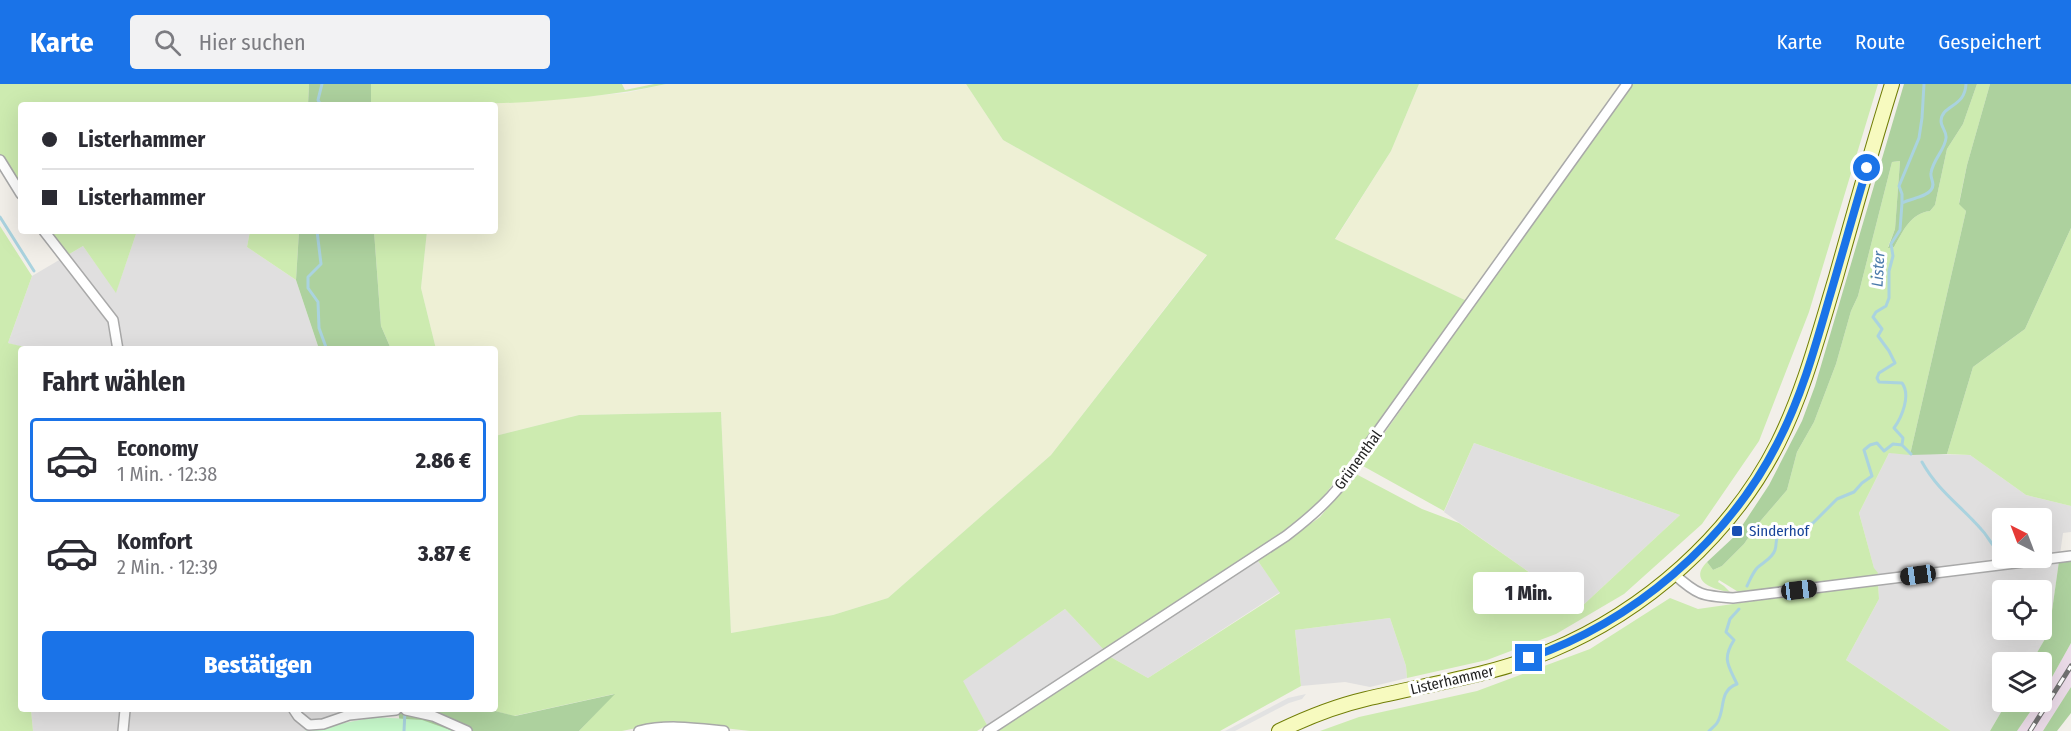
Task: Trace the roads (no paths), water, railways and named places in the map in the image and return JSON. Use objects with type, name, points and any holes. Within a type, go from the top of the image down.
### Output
[{"type":"main road","name":"Listerhammer","points":[[1279,731],[1306,718],[1363,699],[1487,673],[1550,651],[1618,615],[1674,574],[1726,521],[1739,505],[1777,444],[1796,401],[1815,347],[1892,84]]},
{"type":"street","name":"Grünenthal","points":[[988,731],[1286,536],[1318,512],[1355,469],[1366,448],[1627,84]]},
{"type":"street","points":[[0,160],[18,189]]},
{"type":"street","points":[[46,234],[113,320],[117,346]]},
{"type":"street","points":[[1674,574],[1691,589],[1706,597],[1733,598],[2071,556]]},
{"type":"street","points":[[123,731],[125,712]]},
{"type":"street","points":[[295,712],[309,725],[323,724],[349,715],[377,712]]},
{"type":"street","points":[[418,712],[467,731]]},
{"type":"street","points":[[639,731],[685,726],[724,731]]},
{"type":"waterway","name":"Lister","points":[[319,102],[322,84]]},
{"type":"waterway","points":[[1902,203],[1899,186],[1919,138],[1924,84]]},
{"type":"waterway","name":"Lister","points":[[1747,586],[1757,568],[1774,553],[1778,535],[1813,523],[1837,499],[1854,492],[1872,476],[1864,450],[1877,443],[1884,451],[1893,444],[1902,445],[1903,438],[1894,428],[1906,400],[1905,388],[1902,383],[1879,382],[1877,378],[1879,373],[1895,363],[1878,336],[1882,329],[1873,317],[1876,312],[1886,306],[1889,298],[1889,271],[1893,256],[1891,244],[1900,230],[1902,203],[1925,195],[1932,188],[1932,168],[1944,147],[1946,138],[1941,123],[1942,116],[1962,98],[1966,84]]},
{"type":"waterway","points":[[0,217],[34,271]]},
{"type":"waterway","name":"Lister","points":[[317,234],[321,264],[308,277],[308,288],[318,302],[319,328],[326,346]]},
{"type":"waterway","points":[[1902,445],[1911,454]]},
{"type":"waterway","points":[[1922,462],[1942,490],[1992,543]]},
{"type":"waterway","name":"Lister","points":[[1709,731],[1720,718],[1727,691],[1737,684],[1727,657],[1734,640],[1726,632],[1730,619],[1739,609]]},
{"type":"waterway","name":"Lister","points":[[404,731],[405,712]]},
{"type":"railway","points":[[2030,731],[2071,666]]},
{"type":"place","name":"Sinderhof","points":[[1737,531]]}]
